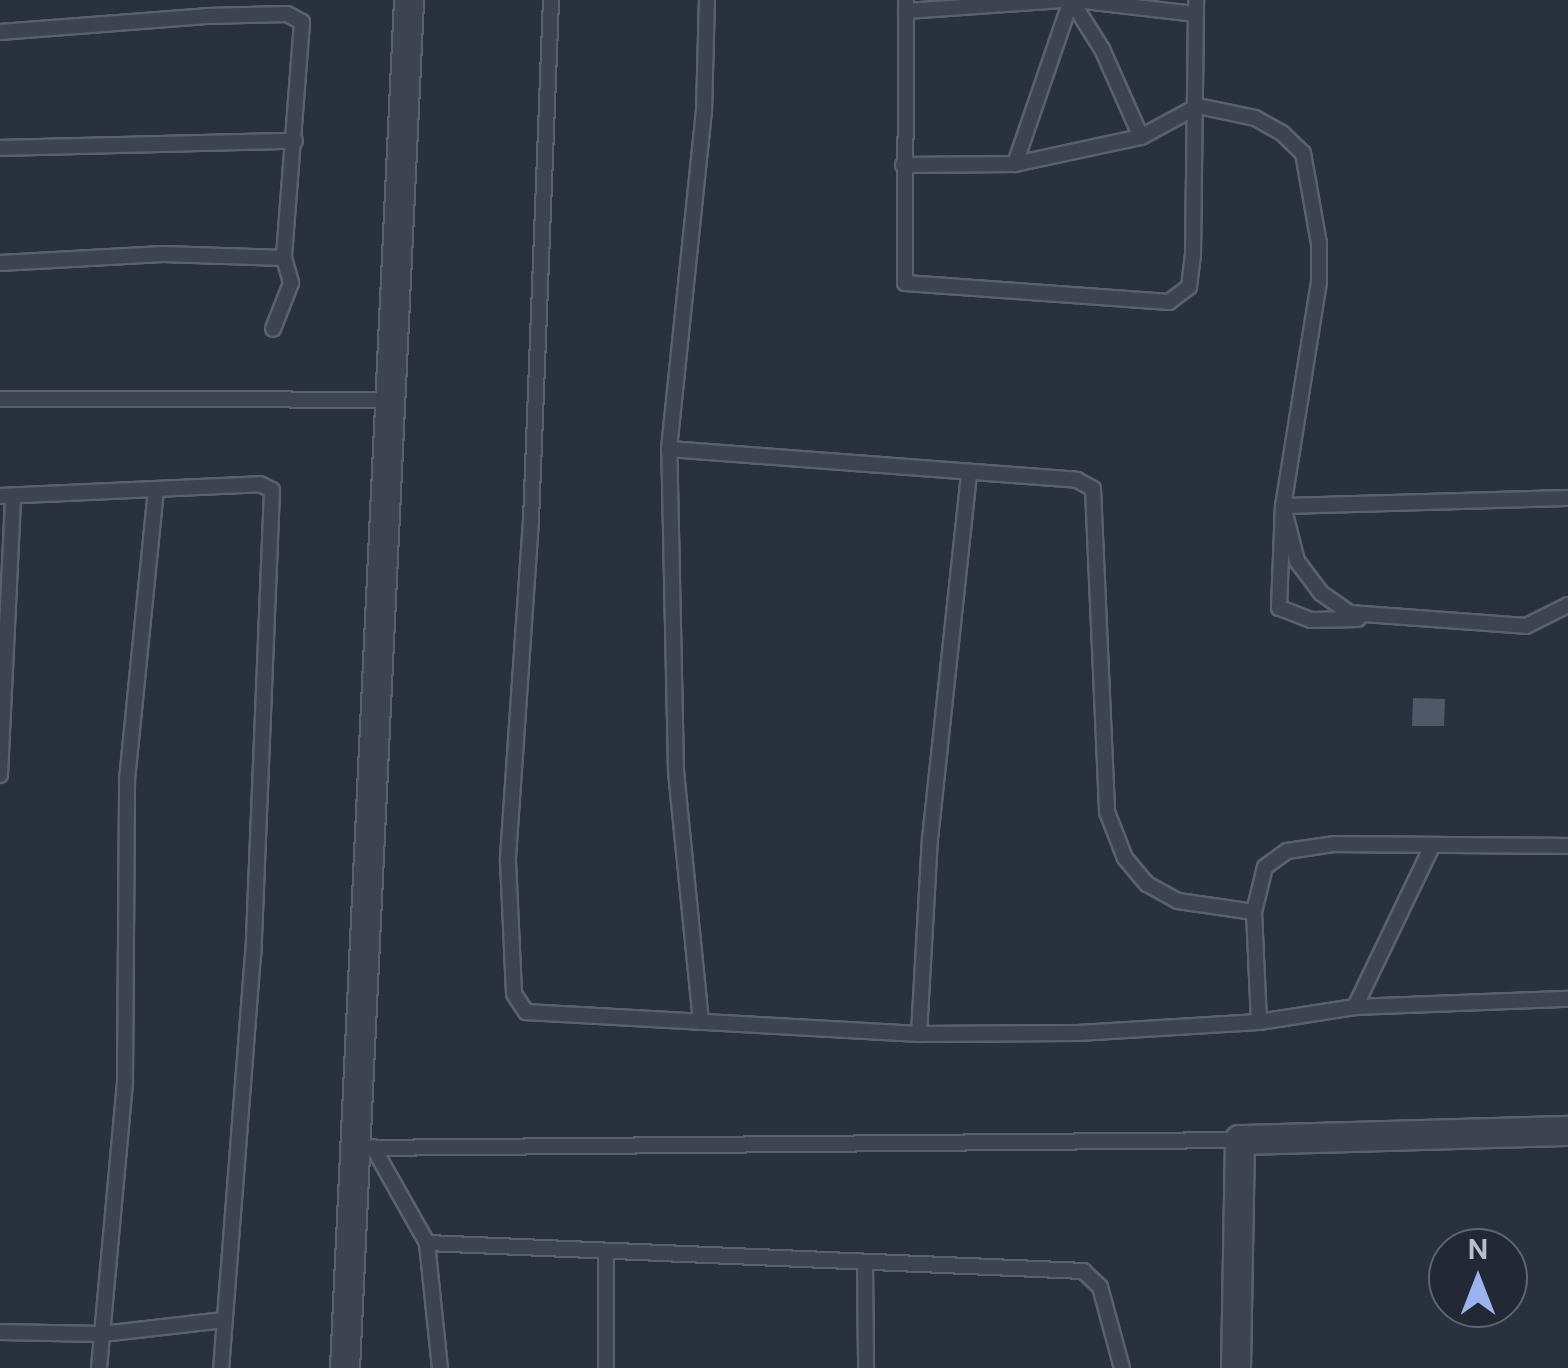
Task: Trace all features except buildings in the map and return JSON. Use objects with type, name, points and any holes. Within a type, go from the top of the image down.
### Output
[{"type":"street","points":[[345,1368],[366,1148],[391,400],[409,0]]},
{"type":"street","points":[[1236,1368],[1240,1140],[1568,1130]]},
{"type":"lane","points":[[551,0],[531,520],[508,861],[514,994],[526,1012],[919,1034],[1259,1022],[1355,1008],[1568,999]]},
{"type":"lane","points":[[702,1022],[676,770],[669,449],[704,112],[707,0]]},
{"type":"lane","points":[[1070,0],[1102,48],[1141,137]]},
{"type":"lane","points":[[1015,164],[1070,0]]},
{"type":"lane","points":[[1070,0],[1196,7],[1198,106],[1189,287],[1169,302],[905,284],[906,6],[1070,0]]},
{"type":"lane","points":[[0,32],[287,14],[302,22],[296,141],[284,258],[291,282],[273,330]]},
{"type":"lane","points":[[903,165],[1015,164],[1141,137],[1198,106],[1255,118],[1303,153],[1319,282],[1284,506],[1279,608],[1288,616],[1568,614]]},
{"type":"lane","points":[[0,148],[296,141]]},
{"type":"lane","points":[[0,263],[163,254],[284,258]]},
{"type":"lane","points":[[0,398],[391,400]]},
{"type":"lane","points":[[669,449],[1076,480],[1093,489],[1106,812],[1125,858],[1148,884],[1178,901],[1254,912]]},
{"type":"lane","points":[[919,1034],[930,839],[969,472]]},
{"type":"lane","points":[[0,776],[6,496],[260,484],[272,490],[275,510],[253,954],[221,1368]]},
{"type":"lane","points":[[99,1368],[125,1080],[127,780],[156,491]]},
{"type":"lane","points":[[1284,506],[1568,498]]},
{"type":"lane","points":[[1284,506],[1296,561],[1321,593],[1350,614],[1526,626],[1568,605]]},
{"type":"lane","points":[[1259,1022],[1254,912],[1265,868],[1287,851],[1335,844],[1568,846]]},
{"type":"lane","points":[[1355,1008],[1432,846]]},
{"type":"lane","points":[[366,1148],[1240,1140]]},
{"type":"lane","points":[[366,1148],[427,1243],[440,1368]]},
{"type":"lane","points":[[427,1243],[606,1254],[1083,1272],[1100,1287],[1122,1368]]},
{"type":"lane","points":[[606,1254],[606,1368]]},
{"type":"lane","points":[[865,1264],[866,1368]]},
{"type":"lane","points":[[0,1332],[102,1334],[224,1320]]}]
